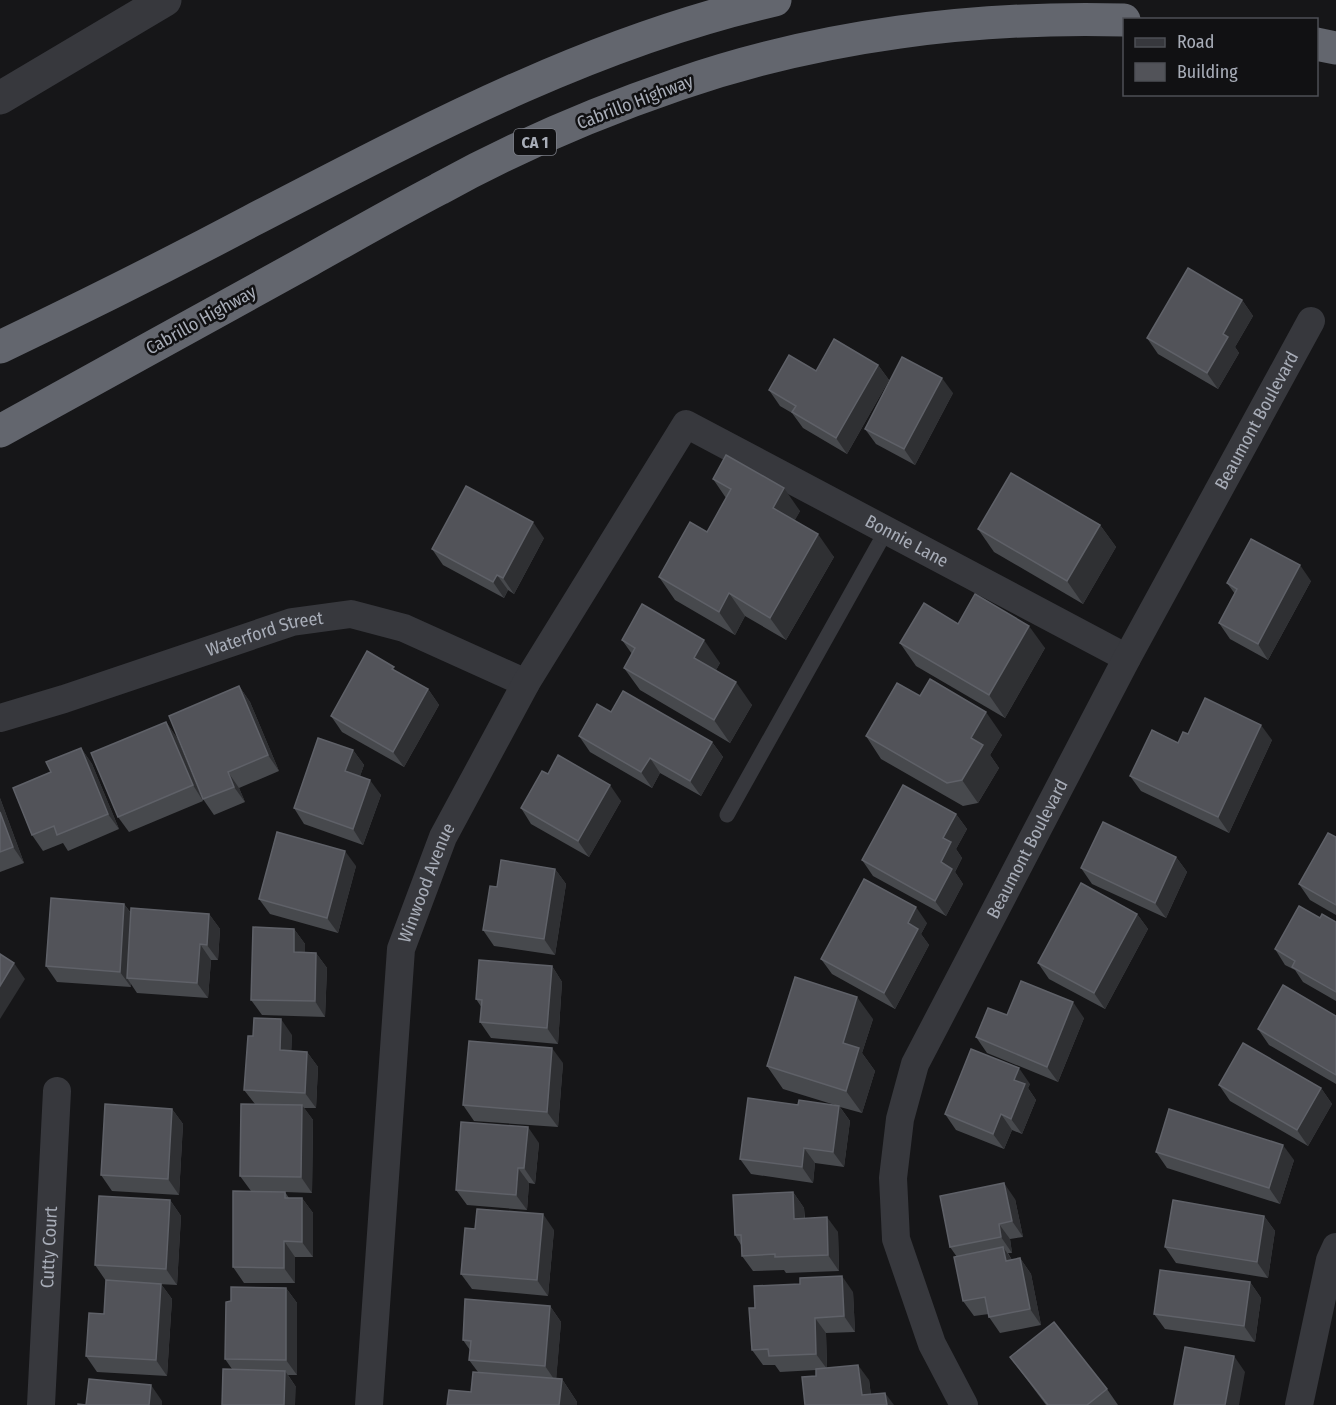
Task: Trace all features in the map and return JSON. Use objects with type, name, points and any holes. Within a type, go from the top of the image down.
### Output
[{"type":"highway","points":[[0,347],[353,168],[507,93],[580,61],[664,31],[775,0]]},
{"type":"highway","name":"Cabrillo Highway","points":[[0,431],[441,187],[580,122],[681,83],[754,62],[904,31],[986,23],[1067,19],[1123,20]]},
{"type":"highway","points":[[1318,44],[1336,48]]},
{"type":"highway","points":[[0,341],[35,330]]},
{"type":"street","points":[[0,98],[165,0]]},
{"type":"street","name":"Beaumont Boulevard","points":[[964,1405],[932,1344],[896,1239],[893,1178],[900,1119],[915,1064],[1127,658],[1311,321]]},
{"type":"street","name":"Bonnie Lane","points":[[686,424],[1127,658]]},
{"type":"street","name":"Winwood Avenue","points":[[369,1405],[401,949],[443,837],[526,682],[686,424]]},
{"type":"street","name":"Waterford Street","points":[[0,718],[64,699],[292,622],[351,614],[404,628],[526,682]]},
{"type":"street","name":"Cutty Court","points":[[41,1405],[57,1091]]},
{"type":"street","points":[[1299,1405],[1330,1260],[1336,1247]]},
{"type":"lane","points":[[727,815],[886,531]]},
{"type":"building","points":[[1188,268],[1242,300],[1223,334],[1228,337],[1207,373],[1147,338]]},
{"type":"building","points":[[834,339],[878,365],[836,438],[792,412],[796,406],[769,390],[789,355],[816,371]]},
{"type":"building","points":[[902,357],[942,378],[904,449],[865,429]]},
{"type":"building","points":[[726,455],[784,488],[773,508],[818,534],[770,618],[729,593],[719,612],[659,577],[690,522],[707,532],[731,489],[713,479]]},
{"type":"building","points":[[1011,473],[1100,525],[1067,581],[978,529]]},
{"type":"building","points":[[466,486],[533,522],[503,578],[497,575],[493,582],[432,549]]},
{"type":"building","points":[[1251,539],[1300,565],[1258,644],[1219,623],[1237,589],[1227,583]]},
{"type":"building","points":[[975,594],[1029,626],[989,695],[900,643],[924,603],[958,624]]},
{"type":"building","points":[[642,604],[704,640],[694,658],[736,682],[714,720],[624,668],[635,648],[622,640]]},
{"type":"building","points":[[367,651],[394,667],[392,669],[428,689],[393,752],[331,716]]},
{"type":"building","points":[[930,679],[986,712],[971,738],[983,745],[962,780],[947,783],[866,736],[897,683],[920,696]]},
{"type":"building","points":[[239,686],[268,755],[228,772],[234,787],[203,799],[169,716]]},
{"type":"building","points":[[623,691],[712,742],[690,781],[650,758],[641,772],[579,736],[597,704],[611,712]]},
{"type":"building","points":[[1205,698],[1261,725],[1218,817],[1130,776],[1152,730],[1178,743],[1183,732],[1188,734]]},
{"type":"building","points":[[166,722],[193,785],[118,817],[91,753]]},
{"type":"building","points":[[318,738],[353,750],[345,771],[370,780],[353,829],[294,808]]},
{"type":"building","points":[[81,748],[108,814],[57,835],[54,826],[32,835],[13,788],[51,772],[46,762]]},
{"type":"building","points":[[558,755],[610,785],[578,841],[521,808],[542,771],[548,774]]},
{"type":"building","points":[[903,785],[956,814],[943,838],[951,842],[941,862],[952,869],[935,901],[862,860]]},
{"type":"building","points":[[0,812],[13,847],[0,852]]},
{"type":"building","points":[[1103,822],[1176,857],[1155,903],[1081,868]]},
{"type":"building","points":[[277,832],[345,851],[327,918],[259,899]]},
{"type":"building","points":[[1328,833],[1336,837],[1336,905],[1299,884]]},
{"type":"building","points":[[501,860],[555,869],[544,939],[483,930],[490,886],[497,887]]},
{"type":"building","points":[[864,879],[916,907],[908,923],[918,929],[884,993],[821,959]]},
{"type":"building","points":[[1081,883],[1137,914],[1094,993],[1038,963]]},
{"type":"building","points":[[51,898],[124,904],[120,972],[46,966]]},
{"type":"building","points":[[1299,906],[1320,918],[1322,914],[1336,922],[1336,992],[1292,967],[1295,961],[1275,949]]},
{"type":"building","points":[[131,908],[209,914],[207,945],[200,944],[197,983],[127,978]]},
{"type":"building","points":[[253,927],[294,929],[294,952],[316,953],[315,1001],[251,1000]]},
{"type":"building","points":[[0,954],[14,963],[0,986]]},
{"type":"building","points":[[479,960],[552,966],[547,1028],[480,1022],[482,1000],[476,999]]},
{"type":"building","points":[[795,977],[857,997],[843,1043],[859,1048],[846,1091],[767,1066]]},
{"type":"building","points":[[1021,981],[1073,1002],[1047,1067],[976,1037],[988,1008],[1007,1015]]},
{"type":"building","points":[[1283,985],[1336,1016],[1336,1075],[1258,1029]]},
{"type":"building","points":[[254,1018],[281,1019],[280,1050],[307,1052],[305,1093],[244,1090],[248,1036],[253,1036]]},
{"type":"building","points":[[469,1041],[552,1048],[547,1112],[463,1105]]},
{"type":"building","points":[[1243,1043],[1321,1088],[1297,1130],[1219,1085]]},
{"type":"building","points":[[971,1049],[1019,1068],[1014,1080],[1025,1084],[1011,1119],[1001,1114],[993,1134],[945,1114]]},
{"type":"building","points":[[748,1098],[798,1105],[799,1100],[839,1106],[833,1152],[804,1148],[802,1167],[740,1159]]},
{"type":"building","points":[[105,1104],[172,1109],[168,1179],[101,1175]]},
{"type":"building","points":[[241,1104],[302,1105],[301,1177],[240,1176]]},
{"type":"building","points":[[1169,1109],[1283,1145],[1269,1188],[1156,1152]]},
{"type":"building","points":[[461,1122],[528,1127],[524,1168],[518,1168],[516,1195],[456,1190]]},
{"type":"building","points":[[1004,1183],[1012,1221],[999,1224],[1001,1237],[950,1247],[940,1196]]},
{"type":"building","points":[[233,1191],[285,1192],[285,1198],[302,1198],[302,1242],[284,1241],[284,1268],[233,1267]]},
{"type":"building","points":[[793,1192],[794,1219],[827,1217],[828,1255],[742,1256],[741,1235],[735,1235],[733,1195]]},
{"type":"building","points":[[99,1196],[170,1200],[166,1269],[95,1265]]},
{"type":"building","points":[[1173,1200],[1264,1216],[1257,1262],[1165,1247]]},
{"type":"building","points":[[477,1209],[543,1214],[537,1280],[461,1274],[465,1228],[475,1229]]},
{"type":"building","points":[[1003,1247],[1006,1261],[1020,1258],[1030,1309],[989,1317],[985,1297],[963,1301],[954,1257]]},
{"type":"building","points":[[1160,1270],[1250,1282],[1244,1326],[1154,1314]]},
{"type":"building","points":[[842,1276],[844,1316],[815,1318],[816,1354],[769,1356],[768,1349],[752,1350],[749,1308],[755,1308],[754,1286],[800,1284],[800,1278]]},
{"type":"building","points":[[106,1280],[161,1284],[156,1360],[86,1356],[89,1313],[104,1314]]},
{"type":"building","points":[[231,1287],[286,1288],[286,1360],[225,1359],[226,1302],[231,1301]]},
{"type":"building","points":[[465,1299],[550,1306],[545,1366],[469,1360],[471,1341],[463,1340]]},
{"type":"building","points":[[1054,1322],[1107,1389],[1087,1405],[1048,1405],[1010,1357]]},
{"type":"building","points":[[1185,1347],[1234,1356],[1225,1405],[1174,1405]]},
{"type":"building","points":[[858,1365],[862,1395],[885,1393],[887,1405],[805,1405],[802,1377],[816,1376],[816,1369]]},
{"type":"building","points":[[223,1369],[285,1371],[284,1405],[222,1405]]},
{"type":"building","points":[[473,1372],[562,1379],[559,1405],[447,1405],[449,1390],[471,1392]]},
{"type":"building","points":[[89,1379],[151,1385],[149,1405],[86,1405]]}]
